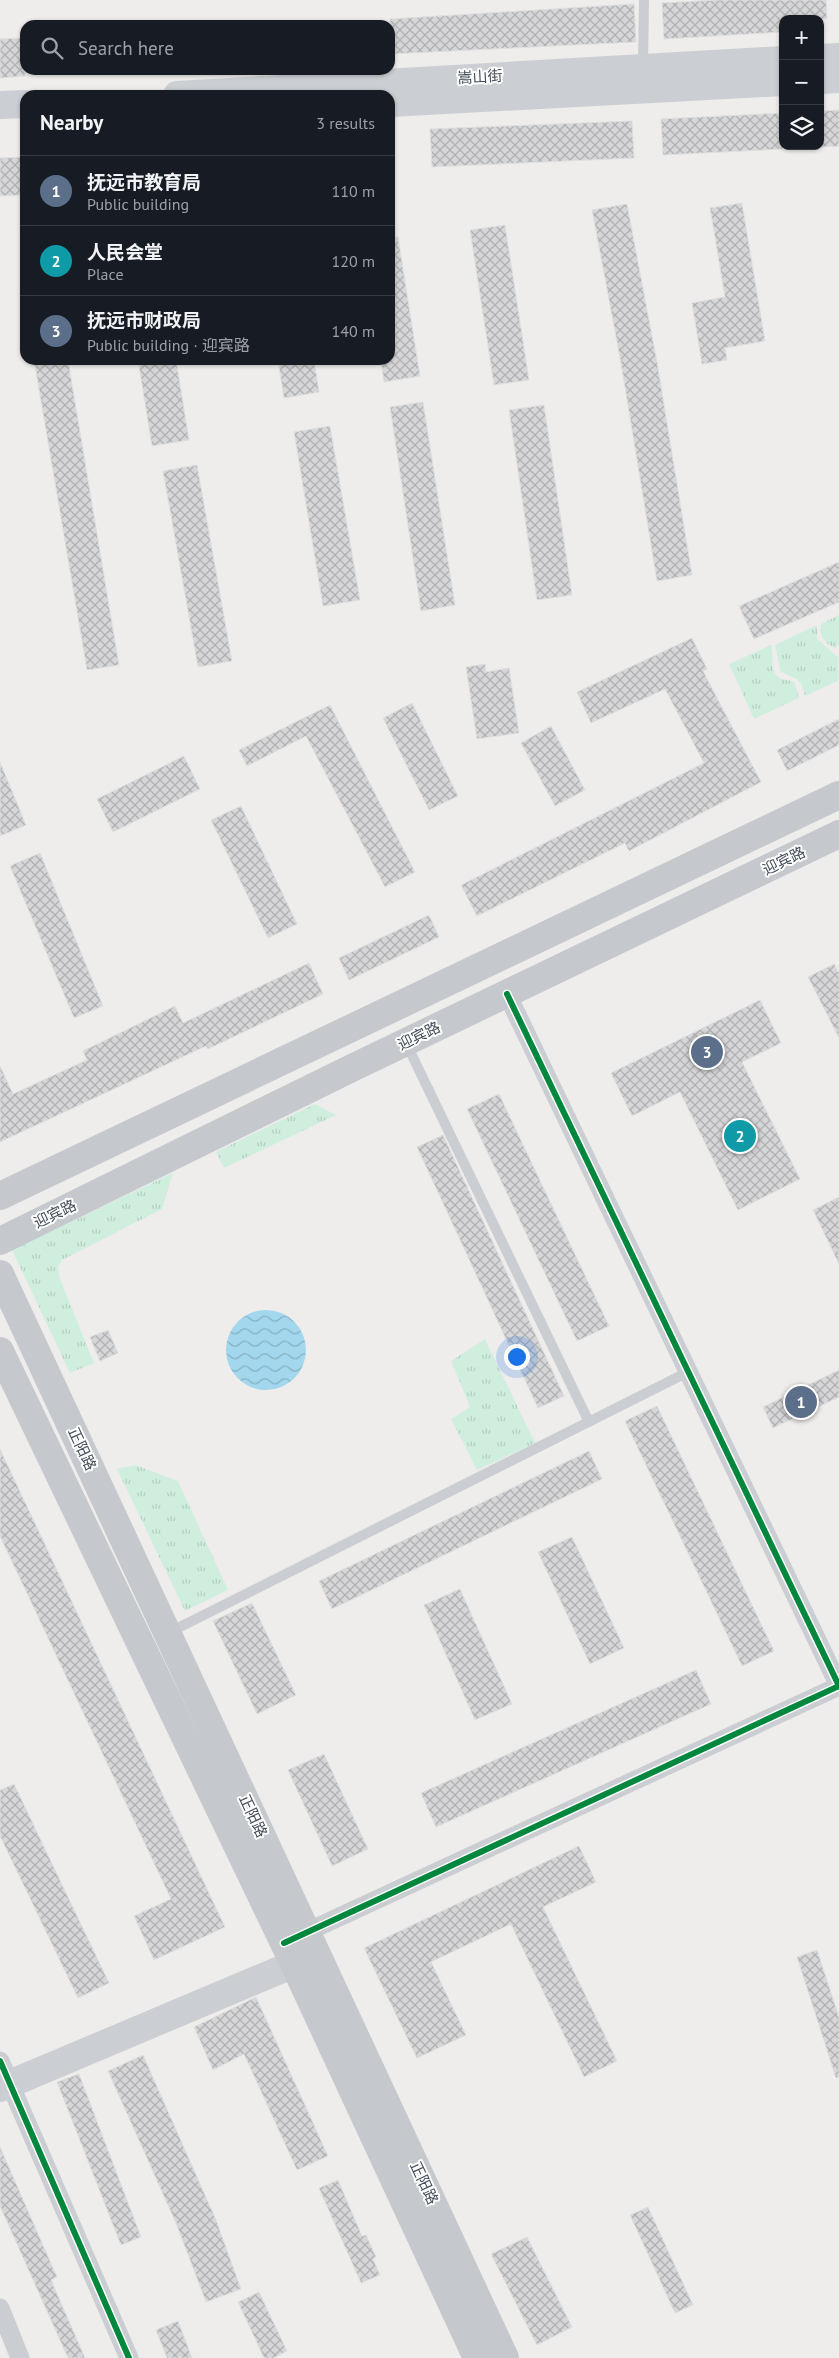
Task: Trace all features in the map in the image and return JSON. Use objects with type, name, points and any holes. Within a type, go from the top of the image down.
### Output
[{"type":"main road","points":[[824,58],[839,57]]},
{"type":"main road","name":"嵩山街","points":[[263,90],[779,60]]},
{"type":"main road","points":[[824,80],[839,79]]},
{"type":"main road","name":"嵩山街","points":[[395,103],[779,82]]},
{"type":"main road","points":[[0,105],[20,104]]},
{"type":"main road","points":[[0,124],[20,122]]},
{"type":"main road","points":[[0,1196],[839,795]]},
{"type":"main road","name":"迎宾路","points":[[0,1241],[405,1042],[839,834]]},
{"type":"main road","name":"正阳路","points":[[0,1274],[168,1634],[295,1946],[477,2358]]},
{"type":"main road","name":"正阳路","points":[[0,1351],[295,1946],[505,2358]]},
{"type":"main road","points":[[3,2078],[295,1946]]},
{"type":"street","points":[[295,1946],[839,1686],[507,994]]},
{"type":"street","points":[[3,2078],[130,2358]]},
{"type":"street","points":[[0,2308],[20,2358]]},
{"type":"lane","points":[[644,0],[644,68]]},
{"type":"lane","points":[[405,1042],[589,1422]]},
{"type":"lane","points":[[168,1634],[688,1372]]},
{"type":"green space","points":[[839,615],[839,643],[836,648],[829,645],[823,639],[820,628],[821,624]]},
{"type":"green space","points":[[817,625],[817,639],[838,657],[838,681],[805,696],[801,683],[796,678],[780,670],[775,645]]},
{"type":"green space","points":[[771,645],[772,664],[777,676],[794,682],[799,698],[754,719],[729,664]]},
{"type":"green space","points":[[315,1104],[336,1115],[224,1168],[216,1152]]},
{"type":"green space","points":[[173,1173],[162,1209],[62,1260],[58,1267],[59,1276],[94,1363],[70,1373],[12,1250]]},
{"type":"green space","points":[[485,1339],[535,1443],[477,1470],[451,1419],[470,1407],[451,1361]]},
{"type":"green space","points":[[135,1465],[178,1481],[228,1590],[185,1611],[117,1469]]},
{"type":"water","points":[[266,1310],[281,1313],[294,1322],[303,1335],[306,1350],[303,1365],[294,1378],[281,1387],[266,1390],[251,1387],[238,1378],[229,1365],[226,1350],[229,1335],[238,1322],[251,1313]]},
{"type":"building","points":[[718,0],[826,0],[827,19],[824,19],[824,15],[779,15],[779,32],[664,39],[662,3]]},
{"type":"building","points":[[634,4],[636,42],[395,54],[395,20],[390,19]]},
{"type":"building","points":[[20,38],[20,75],[25,76],[0,78],[0,39]]},
{"type":"building","points":[[839,110],[839,146],[824,147],[824,111]]},
{"type":"building","points":[[779,113],[779,149],[663,155],[661,119]]},
{"type":"building","points":[[632,121],[634,158],[432,167],[430,129]]},
{"type":"building","points":[[20,157],[20,195],[0,196],[0,158]]},
{"type":"building","points":[[742,203],[765,341],[725,348],[727,360],[702,364],[692,303],[725,297],[710,208]]},
{"type":"building","points":[[627,204],[657,362],[692,575],[657,581],[621,363],[592,210]]},
{"type":"building","points":[[505,225],[529,380],[494,385],[470,230]]},
{"type":"building","points":[[395,237],[398,237],[420,376],[384,382],[382,365],[395,365]]},
{"type":"building","points":[[35,365],[69,365],[119,665],[87,670]]},
{"type":"building","points":[[139,365],[177,365],[189,440],[152,446]]},
{"type":"building","points":[[279,365],[315,365],[319,392],[284,398]]},
{"type":"building","points":[[423,402],[455,605],[421,611],[390,407]]},
{"type":"building","points":[[544,405],[572,595],[537,600],[509,410]]},
{"type":"building","points":[[330,426],[360,600],[323,606],[294,432]]},
{"type":"building","points":[[197,465],[232,661],[198,667],[163,471]]},
{"type":"building","points":[[839,562],[839,602],[754,639],[739,606]]},
{"type":"building","points":[[692,638],[707,669],[703,671],[761,782],[629,851],[625,843],[477,916],[461,885],[704,763],[665,689],[591,723],[577,692]]},
{"type":"building","points":[[485,664],[486,672],[509,668],[519,733],[477,739],[466,667]]},
{"type":"building","points":[[412,703],[458,796],[429,810],[383,718]]},
{"type":"building","points":[[330,705],[415,872],[385,887],[306,736],[247,766],[239,750]]},
{"type":"building","points":[[839,719],[839,745],[787,771],[777,750]]},
{"type":"building","points":[[551,726],[585,790],[555,806],[521,743]]},
{"type":"building","points":[[184,756],[200,789],[113,832],[97,799]]},
{"type":"building","points":[[0,762],[26,825],[0,836]]},
{"type":"building","points":[[241,806],[297,924],[268,938],[211,820]]},
{"type":"building","points":[[40,853],[103,1006],[74,1018],[10,866]]},
{"type":"building","points":[[429,915],[439,937],[349,980],[339,958]]},
{"type":"building","points":[[309,963],[323,994],[208,1049],[206,1046],[0,1142],[0,1066],[13,1094],[87,1060],[83,1051],[175,1006],[183,1023]]},
{"type":"building","points":[[834,964],[839,973],[839,1038],[808,977]]},
{"type":"building","points":[[760,1000],[781,1043],[742,1062],[800,1179],[738,1210],[680,1092],[632,1116],[611,1073]]},
{"type":"building","points":[[499,1094],[609,1326],[577,1341],[467,1109]]},
{"type":"building","points":[[443,1135],[564,1396],[538,1408],[417,1147]]},
{"type":"building","points":[[839,1197],[839,1264],[813,1210]]},
{"type":"building","points":[[108,1330],[118,1353],[100,1361],[90,1337]]},
{"type":"building","points":[[839,1370],[839,1397],[773,1428],[763,1407]]},
{"type":"building","points":[[657,1406],[774,1651],[742,1666],[625,1421]]},
{"type":"building","points":[[0,1449],[225,1927],[154,1960],[134,1916],[171,1899],[0,1536]]},
{"type":"building","points":[[589,1451],[602,1479],[332,1609],[319,1581]]},
{"type":"building","points":[[572,1537],[624,1648],[590,1664],[538,1552]]},
{"type":"building","points":[[460,1589],[512,1704],[475,1720],[424,1605]]},
{"type":"building","points":[[252,1603],[296,1695],[257,1714],[213,1621]]},
{"type":"building","points":[[696,1670],[711,1704],[436,1827],[421,1793]]},
{"type":"building","points":[[324,1754],[368,1849],[332,1866],[288,1770]]},
{"type":"building","points":[[14,1784],[109,1983],[78,1998],[0,1836],[0,1790]]},
{"type":"building","points":[[579,1846],[596,1882],[543,1907],[617,2061],[584,2077],[511,1924],[431,1962],[466,2035],[417,2058],[364,1948]]},
{"type":"building","points":[[817,1950],[839,2017],[839,2077],[836,2078],[797,1957]]},
{"type":"building","points":[[256,1997],[328,2156],[297,2170],[244,2054],[213,2070],[194,2027]]},
{"type":"building","points":[[143,2055],[216,2220],[241,2289],[206,2302],[176,2223],[108,2071]]},
{"type":"building","points":[[79,2074],[141,2237],[121,2245],[57,2082]]},
{"type":"building","points":[[0,2147],[57,2277],[51,2280],[85,2358],[68,2358],[0,2206]]},
{"type":"building","points":[[338,2180],[362,2236],[366,2235],[376,2257],[373,2259],[380,2275],[361,2283],[319,2188]]},
{"type":"building","points":[[648,2207],[693,2305],[675,2313],[630,2215]]},
{"type":"building","points":[[527,2237],[572,2327],[537,2345],[491,2254]]},
{"type":"building","points":[[259,2292],[287,2351],[273,2358],[264,2358],[238,2302]]},
{"type":"building","points":[[178,2321],[192,2358],[167,2358],[156,2330]]},
{"type":"cycle path","points":[[507,994],[839,1686]]},
{"type":"cycle path","points":[[284,1943],[839,1686]]},
{"type":"cycle path","points":[[0,2061],[129,2358]]},
{"type":"place","name":"抚远市财政局","points":[[707,1052]]},
{"type":"place","name":"人民会堂","points":[[740,1136]]},
{"type":"place","name":"抚远市教育局","points":[[801,1402]]}]
